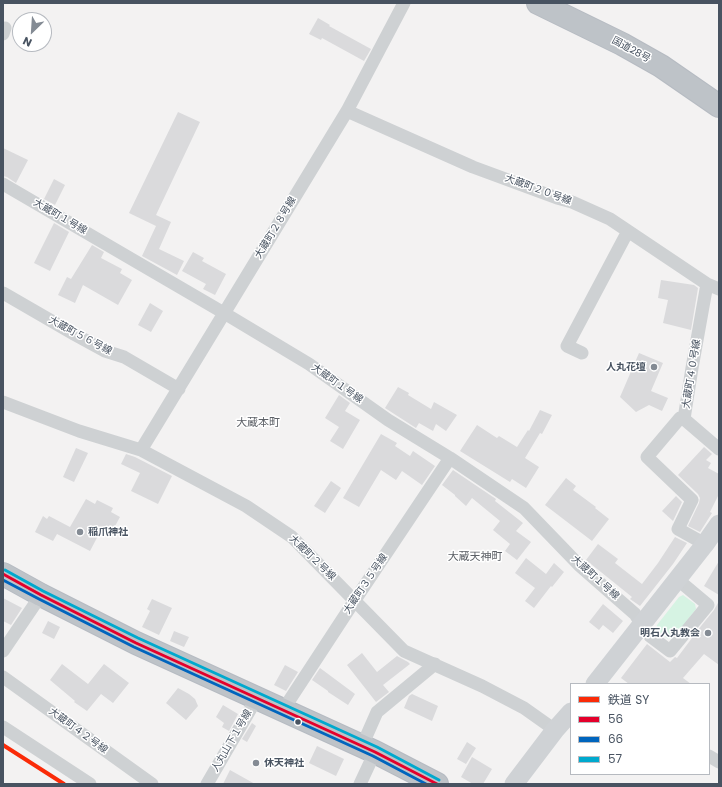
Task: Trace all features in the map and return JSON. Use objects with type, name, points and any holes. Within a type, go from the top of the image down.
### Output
[{"type":"highway","name":"国道28号","points":[[538,3],[622,44],[655,62],[719,106]]},
{"type":"highway","points":[[3,574],[136,643],[368,749],[436,784]]},
{"type":"street","name":"大蔵町２８号線","points":[[142,450],[347,111],[404,3]]},
{"type":"street","name":"大蔵町２０号線","points":[[347,111],[473,167],[557,198],[572,202],[610,219],[713,287]]},
{"type":"street","name":"大蔵町１号線","points":[[3,184],[309,364],[388,420],[450,458],[524,508],[579,565],[635,614],[650,636],[670,651],[708,605],[677,579]]},
{"type":"street","points":[[582,353],[567,346],[628,231]]},
{"type":"street","name":"大蔵町４０号線","points":[[713,287],[692,368],[684,419],[719,449]]},
{"type":"street","name":"大蔵町５６号線","points":[[3,293],[86,341],[105,351],[124,357],[179,388]]},
{"type":"street","name":"大蔵町２号線","points":[[3,402],[79,431],[142,450],[246,506],[292,537],[404,651],[482,686],[524,708],[555,730]]},
{"type":"street","points":[[684,419],[680,418],[646,457],[692,500],[678,529],[712,548]]},
{"type":"street","name":"大蔵町３５号線","points":[[283,710],[450,458]]},
{"type":"street","points":[[596,683],[677,579],[712,548],[719,524]]},
{"type":"street","points":[[3,651],[41,594]]},
{"type":"street","points":[[360,784],[377,712],[435,664]]},
{"type":"street","name":"大蔵町４２号線","points":[[3,677],[152,784]]},
{"type":"street","name":"人丸山下１号線","points":[[207,784],[257,698]]},
{"type":"street","points":[[514,784],[555,730],[570,713]]},
{"type":"street","points":[[3,727],[90,784]]},
{"type":"street","points":[[710,757],[719,762]]},
{"type":"green space","points":[[683,595],[695,604],[696,609],[674,638],[668,639],[656,630],[657,625],[679,597]]},
{"type":"building","points":[[318,18],[330,25],[329,26],[371,49],[364,61],[322,38],[321,40],[309,34]]},
{"type":"building","points":[[178,112],[200,122],[156,215],[171,222],[159,249],[184,261],[177,275],[142,256],[156,226],[129,213]]},
{"type":"building","points":[[3,148],[28,160],[16,183],[3,176]]},
{"type":"building","points":[[54,179],[65,185],[55,205],[44,199]]},
{"type":"building","points":[[54,223],[69,232],[50,271],[34,263]]},
{"type":"building","points":[[92,245],[104,252],[101,258],[122,269],[120,273],[132,280],[118,305],[83,285],[75,303],[58,295],[67,277],[71,279]]},
{"type":"building","points":[[193,252],[204,258],[202,261],[226,274],[215,295],[203,289],[206,284],[182,271]]},
{"type":"building","points":[[661,280],[694,285],[698,288],[691,330],[663,323],[668,300],[658,298]]},
{"type":"building","points":[[150,303],[163,311],[151,332],[138,325]]},
{"type":"building","points":[[639,353],[663,363],[651,391],[668,398],[662,411],[649,405],[636,412],[620,397]]},
{"type":"building","points":[[398,387],[431,409],[434,402],[457,415],[446,431],[436,424],[433,431],[419,423],[416,428],[385,408]]},
{"type":"building","points":[[339,395],[350,403],[345,411],[360,420],[343,449],[330,441],[339,427],[325,418]]},
{"type":"building","points":[[540,410],[552,415],[542,434],[540,433],[525,458],[539,467],[526,488],[512,479],[510,482],[460,451],[477,425],[497,438],[499,436],[517,447],[528,430],[529,431]]},
{"type":"building","points":[[381,434],[397,443],[395,446],[410,456],[413,451],[435,466],[422,485],[402,471],[396,480],[381,470],[359,507],[343,498]]},
{"type":"building","points":[[704,447],[712,454],[706,460],[711,463],[708,468],[719,474],[719,494],[710,512],[712,513],[700,532],[688,526],[700,498],[698,494],[678,475]]},
{"type":"building","points":[[76,448],[88,453],[74,482],[63,477]]},
{"type":"building","points":[[126,454],[172,476],[158,504],[131,491],[140,473],[121,464]]},
{"type":"building","points":[[453,470],[496,499],[495,501],[523,523],[516,531],[531,542],[517,560],[505,551],[510,544],[493,530],[500,521],[472,498],[466,506],[442,485]]},
{"type":"building","points":[[566,478],[576,486],[573,490],[609,519],[592,541],[545,505]]},
{"type":"building","points":[[331,481],[341,488],[325,513],[314,506]]},
{"type":"building","points":[[676,496],[682,502],[673,521],[662,511]]},
{"type":"building","points":[[86,499],[95,504],[97,500],[113,508],[111,512],[120,517],[109,537],[100,532],[90,551],[57,534],[53,541],[35,532],[43,516],[47,519],[49,516],[70,527]]},
{"type":"building","points":[[675,537],[687,543],[673,564],[640,606],[630,599],[632,597],[586,560],[598,544],[618,559],[615,563],[642,584]]},
{"type":"building","points":[[526,558],[546,574],[554,563],[564,572],[534,608],[525,601],[535,588],[515,573]]},
{"type":"building","points":[[719,561],[719,595],[704,586]]},
{"type":"building","points":[[3,598],[22,608],[11,625],[3,621]]},
{"type":"building","points":[[152,599],[172,608],[159,635],[142,627],[150,611],[147,609]]},
{"type":"building","points":[[719,601],[719,665],[704,654],[683,678],[690,683],[628,683],[621,678],[647,644],[670,662],[675,657],[677,658],[714,610]]},
{"type":"building","points":[[603,604],[623,621],[613,633],[603,625],[599,630],[589,622]]},
{"type":"building","points":[[48,621],[60,627],[54,639],[42,633]]},
{"type":"building","points":[[174,631],[189,637],[184,647],[170,641]]},
{"type":"building","points":[[362,653],[377,672],[397,656],[410,664],[383,685],[389,692],[376,702],[347,665]]},
{"type":"building","points":[[62,664],[88,684],[104,664],[129,683],[113,703],[101,694],[87,711],[74,702],[75,701],[50,680]]},
{"type":"building","points":[[285,665],[298,672],[286,691],[274,685]]},
{"type":"building","points":[[320,668],[355,694],[348,705],[312,680]]},
{"type":"building","points":[[178,688],[195,699],[198,706],[186,720],[166,703]]},
{"type":"building","points":[[412,694],[438,706],[432,721],[404,708],[409,696]]},
{"type":"building","points":[[223,705],[238,714],[229,731],[222,727],[224,723],[216,717]]},
{"type":"building","points":[[252,723],[256,726],[247,742],[242,739]]},
{"type":"building","points":[[467,742],[476,748],[466,764],[457,759]]},
{"type":"building","points":[[317,746],[344,759],[336,776],[309,763]]},
{"type":"building","points":[[472,757],[492,769],[483,784],[473,784],[461,777]]},
{"type":"building","points":[[230,770],[255,784],[223,784]]},
{"type":"rail line","name":"SY","points":[[3,745],[64,784]]},
{"type":"transit line","name":"57","points":[[5,570],[43,591],[138,638],[377,747],[439,780]]},
{"type":"transit line","name":"56","points":[[3,574],[136,643],[375,752],[437,784]]},
{"type":"transit line","name":"66","points":[[3,580],[134,647],[373,756],[426,784]]},
{"type":"place","name":"人丸花壇","points":[[654,367]]},
{"type":"place","name":"稲爪神社","points":[[80,532]]},
{"type":"place","name":"明石人丸教会","points":[[708,633]]},
{"type":"place","name":"休天神社","points":[[256,763]]},
{"type":"district","name":"大蔵本町","points":[[258,423]]},
{"type":"district","name":"大蔵天神町","points":[[475,557]]}]
